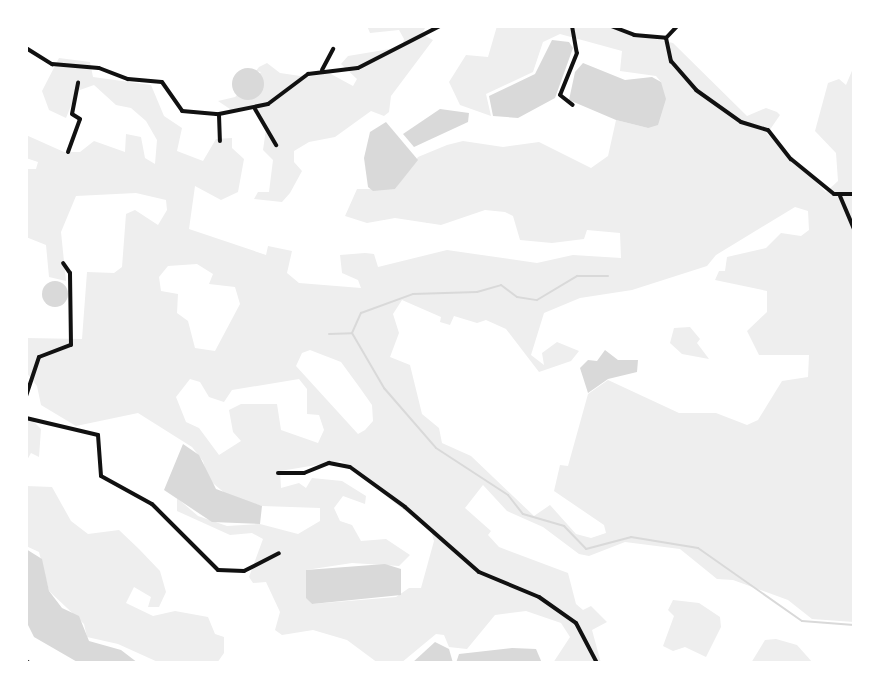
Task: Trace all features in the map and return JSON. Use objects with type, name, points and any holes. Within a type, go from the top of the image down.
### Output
[{"type":"street","points":[[26,48],[52,64],[99,68],[128,79],[162,82],[182,111],[219,114],[255,109],[298,79],[322,70],[358,68],[440,26]]},
{"type":"street","points":[[572,26],[577,53],[560,95],[573,105]]},
{"type":"street","points":[[611,26],[634,35],[666,38]]},
{"type":"street","points":[[666,38],[677,26]]},
{"type":"street","points":[[666,38],[671,61],[696,90],[741,122],[768,130],[791,159],[840,196],[854,229]]},
{"type":"street","points":[[322,70],[333,49]]},
{"type":"street","points":[[68,152],[80,119],[72,114],[78,83]]},
{"type":"street","points":[[255,109],[276,145]]},
{"type":"street","points":[[219,114],[220,141]]},
{"type":"street","points":[[840,196],[854,194]]},
{"type":"street","points":[[26,396],[39,357],[71,345],[70,273],[63,263]]},
{"type":"street","points":[[26,418],[98,435],[101,476],[152,504],[218,570],[244,571],[279,553]]},
{"type":"street","points":[[278,473],[304,473],[329,463],[350,467],[405,507],[479,572],[539,597],[576,623],[597,663]]},
{"type":"shaded area","points":[[367,26],[426,26],[422,34],[433,40],[391,96],[389,112],[384,116],[371,111],[335,137],[309,142],[294,151],[294,162],[302,171],[290,193],[282,202],[254,199],[258,192],[269,192],[273,160],[263,150],[266,129],[253,108],[233,111],[218,101],[235,97],[261,72],[256,71],[259,67],[267,63],[280,73],[307,77],[329,73],[353,86],[357,79],[341,64],[348,56],[402,47],[404,39],[399,30],[370,33]]},
{"type":"shaded area","points":[[497,26],[602,26],[673,43],[747,116],[766,108],[777,112],[780,115],[767,134],[826,192],[838,181],[836,153],[815,131],[828,83],[839,79],[846,85],[854,66],[854,622],[812,619],[788,600],[733,580],[717,579],[680,549],[625,542],[589,556],[579,554],[543,527],[507,511],[483,485],[465,508],[491,531],[488,535],[499,547],[568,573],[576,604],[583,610],[591,606],[607,622],[592,630],[601,663],[553,663],[570,637],[561,623],[526,611],[495,615],[467,649],[449,647],[444,635],[436,634],[401,663],[378,663],[347,640],[313,630],[282,635],[275,630],[280,612],[266,582],[253,583],[249,577],[263,539],[252,533],[230,535],[177,511],[177,498],[198,516],[227,526],[260,524],[298,534],[320,521],[320,508],[262,506],[227,495],[208,479],[203,461],[192,447],[138,413],[76,426],[41,405],[37,386],[26,372],[26,338],[82,339],[87,272],[114,273],[122,267],[126,214],[135,210],[158,225],[167,210],[166,200],[136,193],[76,196],[61,232],[66,281],[49,277],[46,245],[26,237],[26,169],[36,169],[38,162],[26,158],[26,135],[64,152],[80,152],[94,141],[125,152],[126,134],[141,137],[145,158],[155,164],[157,140],[146,121],[131,108],[116,105],[94,85],[77,91],[66,118],[49,110],[42,91],[59,58],[90,62],[93,77],[151,85],[164,116],[182,128],[177,151],[203,161],[216,139],[232,138],[232,148],[244,159],[238,192],[221,200],[195,186],[189,229],[266,255],[268,246],[292,251],[287,273],[299,283],[361,288],[358,280],[342,273],[340,255],[365,253],[374,254],[378,267],[447,250],[537,263],[573,255],[621,258],[620,233],[587,230],[584,239],[552,243],[520,240],[513,216],[505,212],[485,210],[441,225],[395,218],[367,223],[345,216],[357,189],[395,189],[418,157],[447,145],[463,141],[503,147],[539,142],[591,168],[608,156],[616,120],[648,128],[661,82],[656,76],[620,71],[622,51],[560,34],[543,42],[533,72],[486,94],[491,116],[460,105],[449,82],[466,55],[488,57]],"holes":[[[795,207],[808,211],[809,230],[801,236],[781,233],[766,248],[727,257],[725,271],[719,271],[715,280],[767,291],[767,312],[747,331],[759,355],[809,355],[808,377],[782,381],[758,420],[747,425],[716,413],[679,413],[608,380],[588,394],[568,466],[560,465],[554,491],[604,525],[606,533],[591,538],[576,534],[550,505],[534,516],[471,456],[442,443],[439,428],[422,414],[410,365],[390,357],[399,333],[393,314],[402,300],[441,317],[440,322],[450,325],[454,316],[477,323],[486,320],[506,329],[539,372],[571,361],[579,351],[557,342],[542,353],[544,365],[531,355],[544,313],[580,298],[632,290],[707,266],[716,255]],[[197,264],[213,274],[209,284],[235,287],[240,304],[215,351],[195,348],[188,321],[177,313],[178,294],[161,291],[159,277],[168,266]],[[310,350],[341,362],[372,405],[373,421],[365,430],[358,434],[296,366],[302,353]],[[190,379],[200,382],[209,397],[224,402],[232,390],[299,379],[307,389],[307,414],[319,415],[324,430],[318,443],[281,430],[277,404],[241,404],[229,410],[233,432],[241,441],[219,455],[199,428],[186,422],[176,397]],[[341,461],[431,531],[434,541],[421,588],[409,588],[396,597],[312,604],[306,597],[306,570],[352,563],[399,566],[410,555],[386,539],[361,541],[352,525],[340,521],[334,508],[343,496],[365,504],[366,496],[342,481],[312,478],[306,488],[299,483],[281,488],[280,471]]]},
{"type":"shaded area","points":[[552,40],[569,42],[573,48],[555,98],[518,118],[493,116],[489,96],[535,74]]},
{"type":"shaded area","points":[[583,63],[625,80],[652,77],[661,82],[666,99],[658,125],[648,128],[616,120],[569,100],[575,72]]},
{"type":"shaded area","points":[[248,68],[259,73],[264,84],[259,95],[248,100],[237,95],[232,84],[237,73]]},
{"type":"shaded area","points":[[440,109],[469,113],[468,122],[414,147],[403,134]]},
{"type":"shaded area","points":[[386,122],[418,160],[395,189],[373,191],[368,187],[364,158],[370,132]]},
{"type":"shaded area","points":[[55,281],[64,285],[68,294],[64,303],[55,307],[46,303],[42,294],[46,285]]},
{"type":"shaded area","points":[[690,327],[700,339],[697,343],[709,359],[682,354],[670,343],[674,328]]},
{"type":"shaded area","points":[[605,350],[618,360],[638,360],[637,372],[608,379],[588,393],[580,368],[588,360],[597,361]]},
{"type":"shaded area","points":[[26,414],[41,429],[39,457],[31,453],[26,462]]},
{"type":"shaded area","points":[[183,444],[199,455],[216,489],[262,506],[260,524],[212,522],[164,490]]},
{"type":"shaded area","points":[[26,486],[52,487],[71,521],[88,534],[119,530],[160,571],[166,592],[159,607],[148,607],[151,597],[134,587],[126,603],[153,616],[175,611],[208,617],[215,634],[224,637],[224,653],[217,663],[160,663],[118,644],[87,637],[84,624],[49,591],[39,552],[26,546]]},
{"type":"shaded area","points":[[26,549],[42,559],[49,591],[62,608],[79,616],[89,641],[121,650],[138,663],[79,663],[34,637],[26,621]]},
{"type":"shaded area","points":[[385,564],[401,569],[401,595],[312,604],[306,598],[306,570]]},
{"type":"shaded area","points":[[673,600],[699,603],[720,617],[721,627],[706,657],[685,647],[673,651],[663,646],[674,616],[668,610]]},
{"type":"shaded area","points":[[776,639],[797,645],[813,663],[751,663],[765,640]]},
{"type":"shaded area","points":[[435,642],[449,649],[453,663],[412,663]]},
{"type":"shaded area","points":[[512,648],[536,649],[542,663],[456,663],[459,654]]},
{"type":"waterway","points":[[329,334],[352,333],[361,313],[413,294],[477,292],[501,285],[517,297],[537,300],[577,276],[608,276]]},
{"type":"waterway","points":[[352,333],[384,388],[436,448],[508,495],[523,514],[564,526],[586,549],[631,537],[698,548],[802,621],[854,625]]}]
